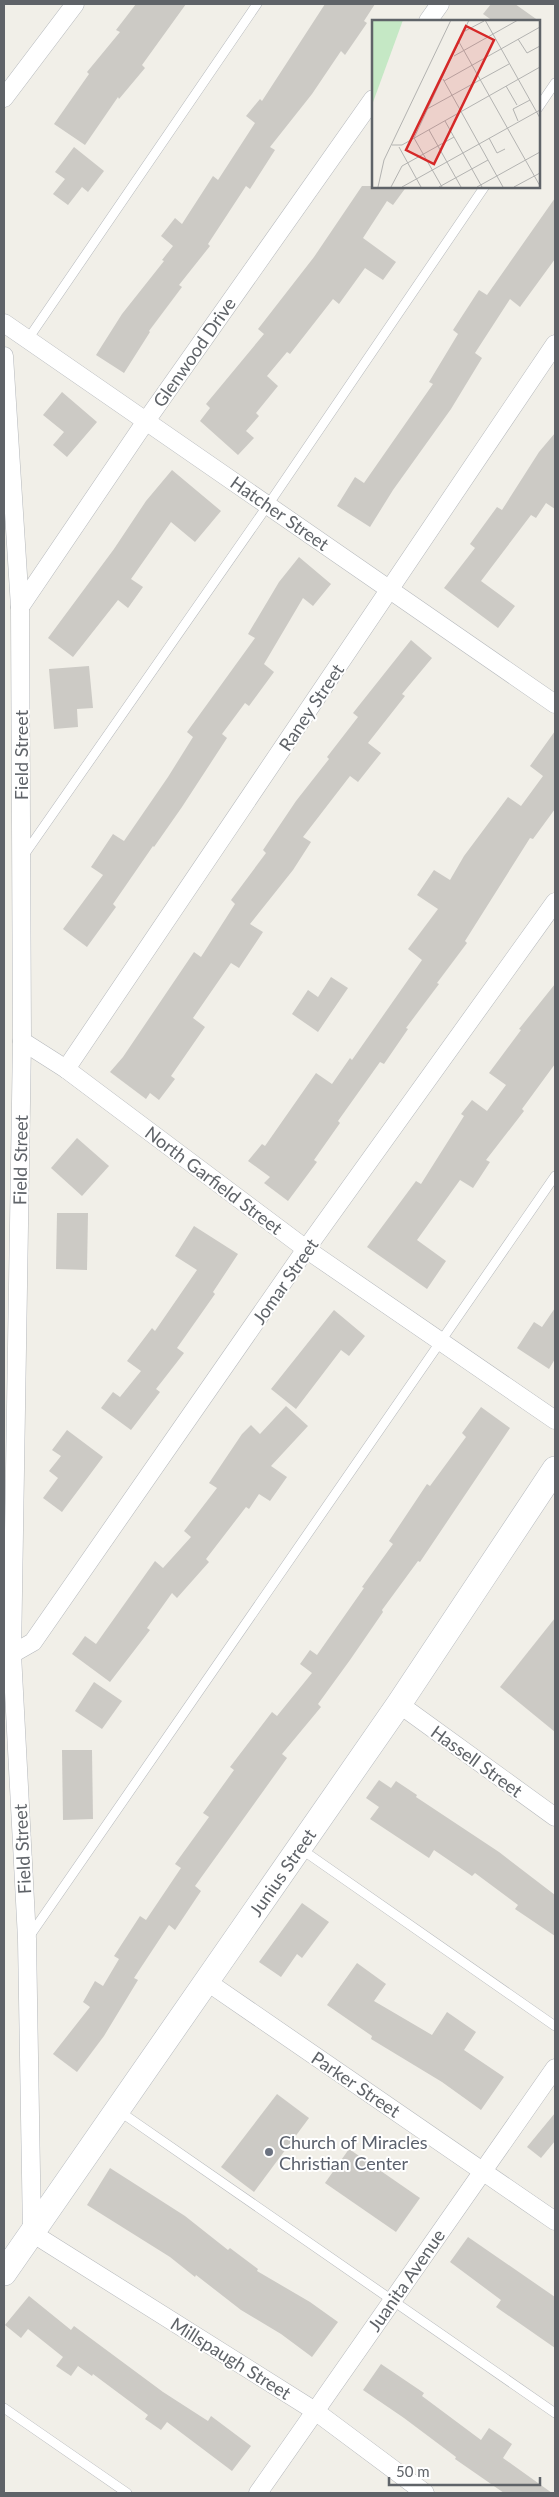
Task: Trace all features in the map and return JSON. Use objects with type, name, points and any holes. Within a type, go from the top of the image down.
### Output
[{"type":"street","points":[[4,98],[75,4]]},
{"type":"street","points":[[429,20],[440,4]]},
{"type":"street","name":"Glenwood Drive","points":[[20,607],[146,420],[372,100]]},
{"type":"street","name":"Hatcher Street","points":[[4,323],[555,704]]},
{"type":"street","name":"Raney Street","points":[[66,1069],[391,590],[555,344]]},
{"type":"street","name":"Field Street","points":[[4,356],[20,607],[22,1041],[12,1654],[27,1939],[32,2233]]},
{"type":"street","name":"Jomar Street","points":[[12,1654],[33,1642],[306,1249],[555,902]]},
{"type":"street","name":"North Garfield Street","points":[[22,1041],[66,1069],[306,1249],[555,1420]]},
{"type":"street","name":"Junius Street","points":[[4,2273],[399,1704],[555,1469]]},
{"type":"street","name":"Hassell Street","points":[[399,1704],[555,1817]]},
{"type":"street","name":"Parker Street","points":[[206,1982],[555,2221]]},
{"type":"street","name":"Juanita Avenue","points":[[258,2493],[555,2068]]},
{"type":"street","name":"Millspaugh Street","points":[[32,2233],[316,2411],[425,2493]]},
{"type":"lane","points":[[28,340],[257,4]]},
{"type":"lane","points":[[539,107],[555,83]]},
{"type":"lane","points":[[21,858],[268,505],[484,188]]},
{"type":"lane","points":[[27,1939],[555,1176]]},
{"type":"lane","points":[[299,1848],[555,2026]]},
{"type":"lane","points":[[117,2109],[555,2413]]},
{"type":"lane","points":[[4,2408],[127,2493]]},
{"type":"building","points":[[136,4],[186,4],[142,65],[145,68],[119,99],[118,97],[85,145],[54,124],[89,74],[87,72],[120,32],[116,30]]},
{"type":"building","points":[[325,4],[375,4],[364,21],[367,23],[345,55],[341,51],[312,94],[270,147],[275,150],[250,189],[246,186],[208,244],[210,246],[179,285],[182,287],[149,331],[124,373],[96,355],[122,314],[164,261],[162,260],[173,246],[161,236],[175,218],[182,224],[213,176],[218,180],[255,123],[246,116],[260,99],[262,101]]},
{"type":"building","points":[[491,4],[515,4],[538,20],[492,20],[483,14]]},
{"type":"building","points":[[74,147],[104,171],[88,192],[82,187],[68,205],[53,194],[65,179],[55,172]]},
{"type":"building","points":[[362,186],[372,186],[372,188],[406,188],[393,205],[387,201],[363,238],[396,262],[383,280],[365,268],[339,304],[333,299],[290,354],[287,352],[267,376],[278,386],[256,413],[259,416],[246,431],[254,438],[238,455],[200,421],[210,408],[206,404],[264,334],[258,329],[314,257]]},
{"type":"building","points":[[555,198],[555,259],[520,307],[510,299],[475,353],[482,358],[451,409],[393,490],[370,527],[337,506],[355,477],[364,483],[433,384],[429,382],[458,334],[453,330],[479,290],[487,295]]},
{"type":"building","points":[[62,392],[97,422],[67,457],[53,445],[64,432],[43,415]]},
{"type":"building","points":[[555,433],[555,509],[546,503],[536,518],[531,515],[481,581],[515,606],[498,628],[444,588],[475,548],[470,544],[497,507],[502,510],[539,452]]},
{"type":"building","points":[[172,470],[221,511],[195,542],[171,522],[131,579],[143,587],[128,608],[118,600],[73,657],[48,638],[114,549],[146,501]]},
{"type":"building","points":[[299,557],[331,584],[313,606],[303,598],[264,664],[274,672],[249,706],[245,703],[222,734],[227,738],[182,807],[113,904],[116,907],[87,947],[63,929],[103,875],[91,867],[113,834],[124,841],[168,777],[193,737],[187,732],[255,638],[248,634],[279,582]]},
{"type":"building","points":[[411,640],[432,658],[402,694],[405,696],[368,743],[381,753],[358,782],[350,776],[303,837],[311,842],[293,870],[250,924],[263,932],[239,968],[231,963],[193,1018],[205,1027],[171,1076],[175,1079],[159,1100],[150,1093],[146,1099],[110,1072],[123,1057],[194,952],[201,957],[235,904],[231,900],[266,853],[263,850],[296,801],[329,759],[327,757],[358,717],[353,713]]},
{"type":"building","points":[[89,666],[93,708],[77,709],[78,727],[54,729],[49,669]]},
{"type":"building","points":[[555,731],[555,809],[533,839],[530,838],[465,941],[467,943],[406,1028],[408,1029],[384,1064],[380,1062],[338,1121],[340,1123],[314,1160],[317,1162],[288,1201],[264,1183],[270,1177],[248,1161],[262,1144],[265,1146],[316,1073],[332,1084],[350,1058],[352,1060],[422,960],[408,949],[438,909],[417,895],[434,870],[450,880],[464,856],[508,797],[521,806],[543,776],[530,766]]},
{"type":"building","points":[[331,977],[348,988],[318,1032],[292,1014],[308,990],[318,997]]},
{"type":"building","points":[[555,984],[555,1064],[522,1109],[524,1111],[486,1160],[490,1162],[473,1188],[460,1180],[417,1240],[446,1261],[427,1289],[367,1247],[416,1181],[421,1184],[464,1116],[461,1114],[472,1100],[487,1111],[506,1085],[489,1073],[521,1030],[519,1029]]},
{"type":"building","points":[[77,1138],[109,1166],[82,1196],[51,1168]]},
{"type":"building","points":[[57,1213],[88,1213],[87,1270],[56,1269]]},
{"type":"building","points":[[194,1226],[238,1254],[213,1292],[215,1294],[177,1348],[184,1353],[156,1389],[160,1392],[131,1430],[101,1408],[113,1392],[120,1397],[141,1371],[127,1361],[152,1328],[155,1331],[197,1270],[175,1256]]},
{"type":"building","points":[[555,1308],[555,1359],[549,1369],[517,1348],[534,1322],[542,1327]]},
{"type":"building","points":[[334,1310],[365,1336],[349,1356],[341,1350],[296,1409],[271,1389]]},
{"type":"building","points":[[286,1406],[308,1426],[271,1466],[287,1477],[270,1501],[259,1494],[249,1509],[246,1507],[206,1559],[209,1562],[177,1598],[172,1593],[147,1628],[150,1630],[110,1682],[72,1654],[85,1636],[96,1644],[155,1561],[163,1568],[191,1537],[184,1531],[217,1488],[209,1483],[242,1434],[251,1425],[260,1434]]},
{"type":"building","points":[[481,1407],[510,1428],[420,1562],[418,1561],[382,1610],[383,1612],[318,1704],[321,1707],[282,1754],[287,1758],[195,1886],[201,1891],[175,1930],[169,1925],[134,1978],[138,1980],[104,2036],[77,2072],[53,2054],[90,2007],[83,2002],[95,1981],[103,1986],[119,1959],[114,1956],[140,1916],[146,1920],[181,1868],[175,1864],[209,1817],[203,1813],[234,1770],[230,1767],[272,1712],[277,1716],[312,1673],[300,1664],[310,1650],[317,1655],[393,1544],[389,1541],[427,1484],[430,1486],[466,1437],[462,1433]]},
{"type":"building","points":[[67,1430],[103,1457],[62,1512],[43,1498],[58,1478],[49,1471],[61,1456],[52,1450]]},
{"type":"building","points":[[555,1618],[555,1732],[500,1687]]},
{"type":"building","points":[[94,1682],[122,1701],[102,1729],[75,1711]]},
{"type":"building","points":[[62,1750],[92,1750],[93,1819],[63,1820]]},
{"type":"building","points":[[379,1780],[391,1788],[396,1781],[417,1795],[416,1797],[499,1852],[555,1895],[555,1936],[515,1909],[518,1905],[475,1873],[472,1876],[434,1850],[429,1858],[370,1819],[379,1807],[366,1798]]},
{"type":"building","points":[[302,1903],[329,1922],[302,1958],[297,1954],[281,1977],[259,1962]]},
{"type":"building","points":[[357,1963],[386,1984],[374,2001],[432,2035],[447,2012],[476,2032],[464,2050],[504,2077],[481,2110],[442,2082],[371,2039],[372,2036],[327,2005]]},
{"type":"building","points":[[277,2094],[309,2118],[254,2192],[221,2167]]},
{"type":"building","points":[[555,2113],[555,2141],[541,2158],[527,2147]]},
{"type":"building","points":[[349,2149],[420,2198],[396,2232],[325,2183]]},
{"type":"building","points":[[110,2168],[185,2216],[228,2250],[230,2248],[258,2269],[257,2271],[310,2302],[338,2322],[312,2357],[281,2334],[241,2310],[170,2257],[87,2205]]},
{"type":"building","points":[[468,2237],[555,2297],[555,2348],[496,2307],[501,2300],[450,2262]]},
{"type":"building","points":[[29,2296],[71,2330],[74,2326],[163,2392],[208,2421],[211,2416],[251,2446],[232,2471],[167,2422],[161,2430],[145,2419],[148,2415],[93,2374],[92,2376],[78,2366],[71,2376],[56,2366],[63,2357],[28,2329],[21,2338],[5,2325]]},
{"type":"building","points":[[381,2364],[424,2393],[422,2396],[481,2440],[489,2428],[512,2444],[503,2458],[552,2493],[504,2493],[455,2459],[456,2457],[404,2418],[363,2390]]},
{"type":"place","name":"Church of Miracles Christian Center","points":[[269,2152]]}]
